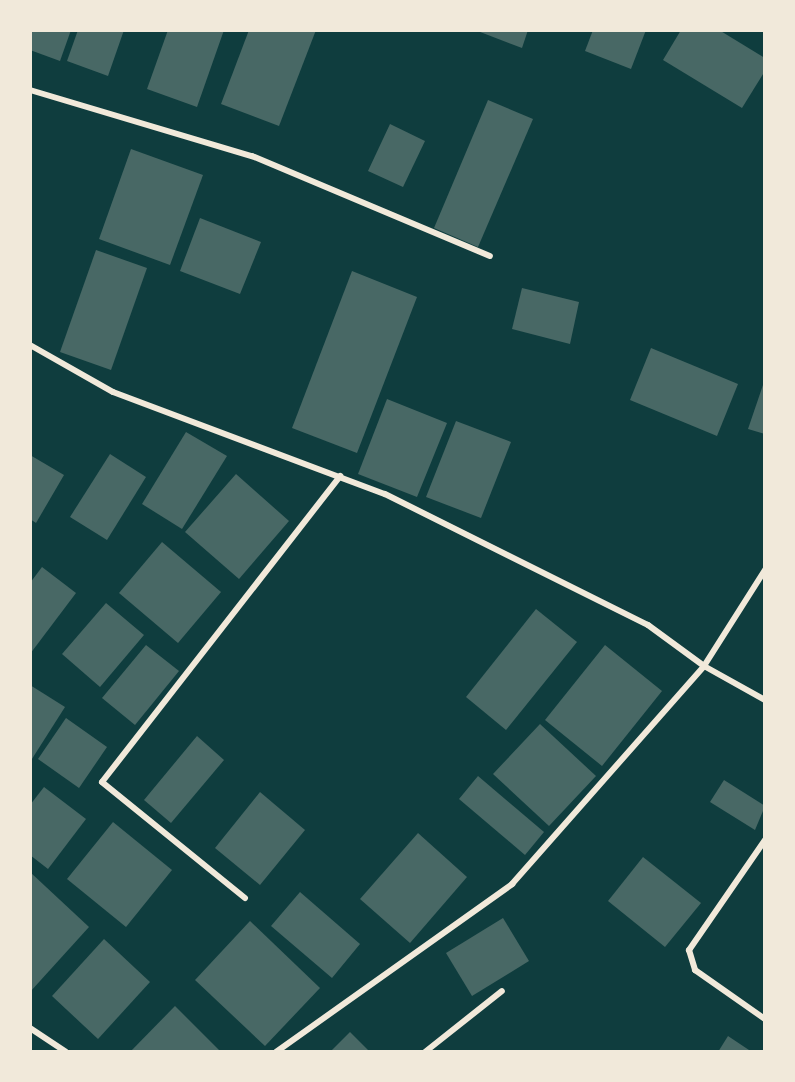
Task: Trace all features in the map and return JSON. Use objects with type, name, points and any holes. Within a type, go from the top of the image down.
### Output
[{"type":"street","points":[[30,90],[252,156],[490,256]]},
{"type":"street","points":[[30,345],[113,392],[340,476],[648,625],[704,666],[765,700]]},
{"type":"street","points":[[245,898],[102,782],[340,476]]},
{"type":"street","points":[[276,1052],[512,884],[704,666],[765,570]]},
{"type":"street","points":[[765,840],[694,941],[689,957],[700,974],[765,1020]]},
{"type":"street","points":[[425,1052],[502,991]]},
{"type":"street","points":[[30,1028],[66,1052]]},
{"type":"building","points":[[30,30],[71,30],[60,61],[30,50]]},
{"type":"building","points":[[78,30],[124,30],[108,76],[67,61]]},
{"type":"building","points":[[168,30],[224,30],[197,107],[147,89]]},
{"type":"building","points":[[249,30],[316,30],[279,126],[221,104]]},
{"type":"building","points":[[475,30],[528,30],[522,48]]},
{"type":"building","points":[[593,30],[646,30],[631,69],[585,51]]},
{"type":"building","points":[[681,30],[719,30],[765,58],[765,71],[742,108],[663,60]]},
{"type":"building","points":[[488,100],[533,119],[478,247],[434,228]]},
{"type":"building","points":[[390,124],[425,141],[403,187],[368,171]]},
{"type":"building","points":[[131,149],[203,175],[170,265],[99,239]]},
{"type":"building","points":[[200,218],[261,242],[240,294],[180,271]]},
{"type":"building","points":[[96,250],[147,268],[111,370],[60,352]]},
{"type":"building","points":[[352,271],[417,297],[357,453],[292,428]]},
{"type":"building","points":[[522,288],[579,302],[570,344],[512,329]]},
{"type":"building","points":[[651,348],[738,384],[717,436],[630,400]]},
{"type":"building","points":[[765,379],[765,434],[748,429]]},
{"type":"building","points":[[387,399],[447,423],[417,497],[358,474]]},
{"type":"building","points":[[456,421],[511,442],[481,518],[426,497]]},
{"type":"building","points":[[186,432],[227,456],[182,529],[142,504]]},
{"type":"building","points":[[110,454],[146,477],[107,540],[70,517]]},
{"type":"building","points":[[30,455],[64,475],[36,523],[30,519]]},
{"type":"building","points":[[236,474],[289,521],[239,579],[185,532]]},
{"type":"building","points":[[162,542],[221,592],[178,643],[119,593]]},
{"type":"building","points":[[42,567],[76,593],[30,654],[30,583]]},
{"type":"building","points":[[106,603],[144,635],[100,687],[62,654]]},
{"type":"building","points":[[536,609],[577,642],[506,730],[466,697]]},
{"type":"building","points":[[146,645],[179,671],[135,725],[102,698]]},
{"type":"building","points":[[605,645],[662,691],[602,766],[545,720]]},
{"type":"building","points":[[30,685],[65,707],[30,762]]},
{"type":"building","points":[[66,718],[107,747],[79,788],[38,759]]},
{"type":"building","points":[[540,724],[596,776],[549,826],[493,774]]},
{"type":"building","points":[[197,736],[224,760],[171,823],[144,800]]},
{"type":"building","points":[[478,776],[544,832],[525,855],[459,799]]},
{"type":"building","points":[[724,780],[765,806],[755,830],[710,802]]},
{"type":"building","points":[[44,787],[86,819],[48,869],[30,855],[30,805]]},
{"type":"building","points":[[260,792],[305,830],[260,885],[215,848]]},
{"type":"building","points":[[113,822],[172,870],[126,927],[67,879]]},
{"type":"building","points":[[418,833],[467,877],[410,943],[360,899]]},
{"type":"building","points":[[643,857],[701,903],[665,947],[608,901]]},
{"type":"building","points":[[30,872],[89,927],[30,992]]},
{"type":"building","points":[[300,892],[360,944],[332,978],[271,926]]},
{"type":"building","points":[[503,918],[529,961],[472,996],[446,953]]},
{"type":"building","points":[[250,921],[320,988],[265,1046],[195,980]]},
{"type":"building","points":[[104,939],[150,982],[98,1039],[52,996]]},
{"type":"building","points":[[175,1006],[221,1052],[130,1052]]},
{"type":"building","points":[[350,1032],[370,1052],[330,1052]]},
{"type":"building","points":[[728,1036],[752,1052],[718,1052]]}]
